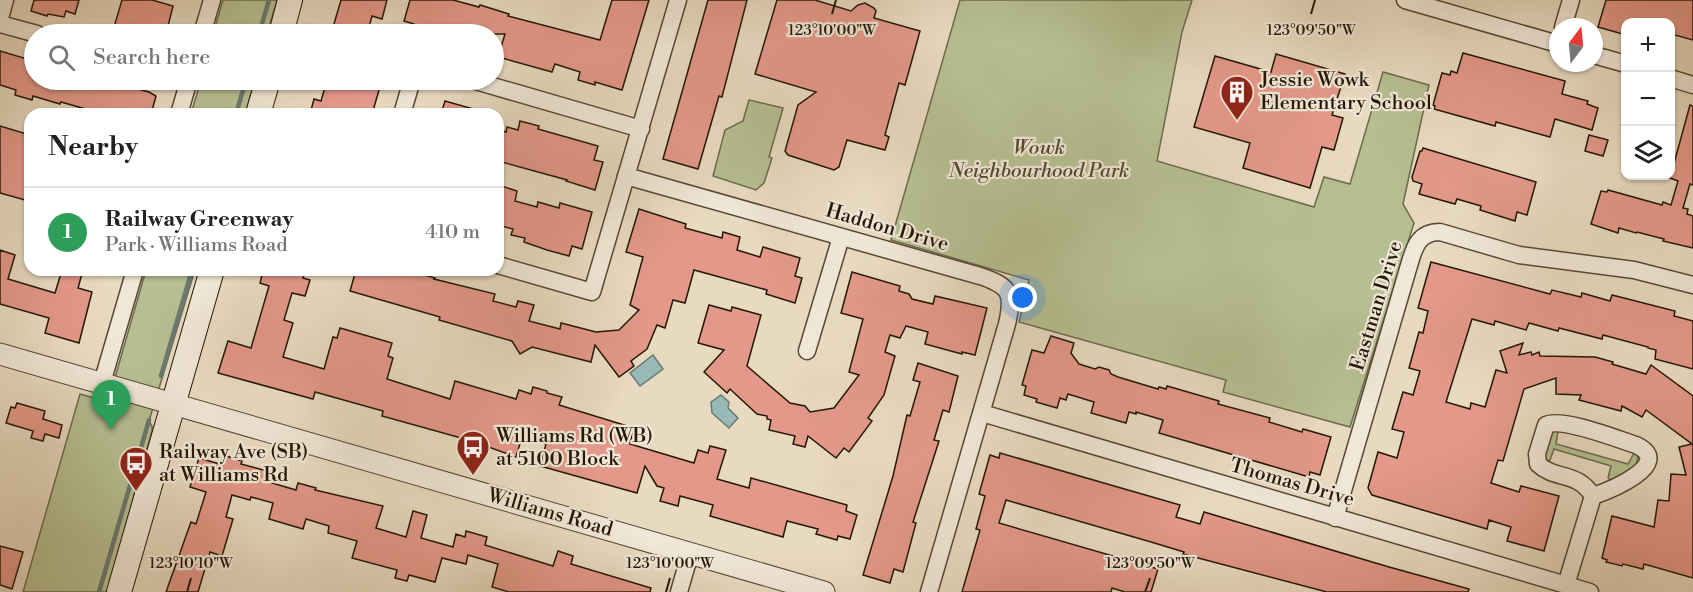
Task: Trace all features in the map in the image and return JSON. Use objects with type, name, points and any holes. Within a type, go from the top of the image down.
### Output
[{"type":"main road","points":[[283,24],[291,0]]},
{"type":"main road","points":[[260,108],[264,90]]},
{"type":"main road","points":[[119,592],[210,276]]},
{"type":"street","points":[[0,18],[5,0]]},
{"type":"street","points":[[205,24],[212,0]]},
{"type":"street","points":[[504,267],[592,292],[678,0]]},
{"type":"street","points":[[1405,0],[1549,41]]},
{"type":"street","points":[[1566,18],[1571,0]]},
{"type":"street","points":[[0,24],[24,30]]},
{"type":"street","points":[[1603,58],[1621,63]]},
{"type":"street","points":[[1675,79],[1693,85]]},
{"type":"street","points":[[504,89],[640,129]]},
{"type":"street","points":[[181,108],[186,90]]},
{"type":"street","points":[[404,108],[409,90]]},
{"type":"street","name":"Haddon Drive","points":[[626,176],[980,276],[999,283],[1009,292],[1011,307],[929,592]]},
{"type":"street","name":"Eastman Drive","points":[[1335,518],[1410,262],[1419,239],[1431,232],[1440,232],[1519,255],[1634,270],[1693,285]]},
{"type":"street","points":[[807,351],[841,237]]},
{"type":"street","points":[[102,384],[133,276]]},
{"type":"street","name":"Williams Road","points":[[0,354],[690,554],[768,584],[824,592]]},
{"type":"street","name":"Thomas Drive","points":[[982,413],[1590,592]]},
{"type":"street","points":[[1566,585],[1593,496],[1639,474],[1648,455],[1636,444],[1557,422],[1546,425],[1537,454],[1538,464],[1547,470],[1581,482],[1593,496]]},
{"type":"street","points":[[679,592],[690,554]]},
{"type":"green space","points":[[223,0],[277,0],[270,24],[216,24]]},
{"type":"green space","name":"Wowk Neighbourhood Park","points":[[960,0],[1192,0],[1182,32],[1157,161],[1314,207],[1324,177],[1350,184],[1383,72],[1429,85],[1403,204],[1414,223],[1350,427],[1223,392],[1226,380],[1019,322],[1029,280],[891,240]]},
{"type":"green space","points":[[198,90],[252,90],[247,108],[193,108]]},
{"type":"green space","points":[[749,100],[783,108],[764,183],[756,190],[713,176],[725,130],[743,121]]},
{"type":"green space","points":[[144,276],[193,276],[149,421],[152,431],[107,592],[23,592],[80,394],[108,402]]},
{"type":"green space","points":[[1558,431],[1556,444],[1628,464],[1634,453],[1638,456],[1636,466],[1624,476],[1610,480],[1608,478],[1611,466],[1554,449],[1550,460],[1547,461],[1544,452],[1551,432]]},
{"type":"water","points":[[653,355],[663,369],[640,386],[630,373]]},
{"type":"water","points":[[721,395],[729,402],[728,408],[738,418],[729,428],[712,413],[711,402]]},
{"type":"building","points":[[34,0],[79,0],[75,14],[66,11],[64,17],[48,14],[47,16],[31,11]]},
{"type":"building","points":[[122,0],[152,0],[173,6],[168,24],[115,24]]},
{"type":"building","points":[[341,0],[387,0],[382,19],[372,16],[370,24],[334,24]]},
{"type":"building","points":[[410,0],[453,0],[479,7],[480,5],[509,14],[508,16],[600,40],[612,0],[649,0],[622,90],[595,82],[595,85],[578,80],[580,72],[555,64],[552,72],[504,59],[504,24],[414,24],[404,21]]},
{"type":"building","points":[[708,0],[747,0],[722,97],[719,96],[698,169],[663,159]]},
{"type":"building","points":[[777,0],[815,0],[851,11],[865,3],[876,11],[874,18],[920,31],[905,85],[899,83],[885,135],[889,137],[885,150],[847,140],[839,167],[834,170],[788,155],[785,151],[798,105],[816,92],[755,74]]},
{"type":"building","points":[[1606,0],[1693,0],[1693,40],[1675,35],[1675,18],[1621,18],[1621,34],[1603,28],[1603,18],[1601,18]]},
{"type":"building","points":[[0,51],[24,58],[24,90],[142,90],[156,96],[153,108],[82,108],[33,96],[32,100],[15,95],[16,90],[0,85]]},
{"type":"building","points":[[1463,53],[1565,81],[1562,94],[1588,101],[1587,104],[1598,108],[1592,130],[1555,119],[1550,137],[1496,122],[1495,126],[1434,109],[1433,105],[1442,73],[1450,75],[1451,71],[1457,73]]},
{"type":"building","name":"Jessie Wowk Elementary School","points":[[1276,54],[1345,74],[1332,115],[1343,118],[1334,150],[1322,147],[1310,188],[1243,168],[1250,143],[1194,127],[1215,56],[1271,72]]},
{"type":"building","points":[[324,90],[379,90],[374,108],[312,108],[314,99],[321,101]]},
{"type":"building","points":[[445,101],[470,108],[443,108]]},
{"type":"building","points":[[1690,105],[1693,106],[1693,185],[1690,184],[1683,208],[1688,209],[1687,214],[1693,216],[1693,248],[1637,232],[1619,228],[1618,233],[1591,224],[1601,191],[1607,192],[1608,190],[1662,205],[1663,202],[1671,205],[1678,181],[1675,180],[1675,160]]},
{"type":"building","points":[[520,121],[539,126],[538,129],[598,146],[594,160],[603,162],[595,190],[504,163],[504,132],[506,132],[507,127],[518,130]]},
{"type":"building","points":[[0,126],[24,133],[24,200],[0,193]]},
{"type":"building","points":[[1589,135],[1608,140],[1603,156],[1585,151]]},
{"type":"building","points":[[1423,148],[1536,182],[1527,215],[1517,212],[1515,221],[1480,210],[1481,206],[1457,199],[1455,204],[1419,194],[1422,184],[1413,181],[1412,177]]},
{"type":"building","points":[[504,187],[517,191],[515,201],[537,207],[538,202],[559,208],[560,203],[592,212],[582,249],[572,246],[569,256],[524,242],[525,238],[511,235],[513,229],[504,227]]},
{"type":"building","points":[[639,209],[686,224],[685,228],[722,238],[723,232],[740,237],[737,250],[760,257],[763,247],[800,258],[795,276],[802,278],[795,303],[766,294],[767,290],[694,270],[685,303],[673,300],[665,328],[657,325],[647,349],[631,361],[634,366],[619,377],[595,345],[591,362],[532,347],[520,354],[512,341],[350,291],[354,276],[428,276],[495,294],[493,301],[516,307],[518,301],[534,305],[529,321],[560,329],[561,323],[596,332],[619,330],[639,310],[630,305],[643,257],[626,252]]},
{"type":"building","points":[[0,250],[15,255],[8,279],[55,293],[60,276],[81,276],[78,288],[92,292],[79,343],[45,333],[49,318],[0,304]]},
{"type":"building","points":[[1431,262],[1550,294],[1552,290],[1581,297],[1582,293],[1610,301],[1612,295],[1675,311],[1674,316],[1693,321],[1693,369],[1655,359],[1656,350],[1603,335],[1602,339],[1529,323],[1526,330],[1495,321],[1494,325],[1472,319],[1446,402],[1470,409],[1471,403],[1485,407],[1496,370],[1507,373],[1500,351],[1523,343],[1519,355],[1531,352],[1532,355],[1539,352],[1540,356],[1595,357],[1646,374],[1651,365],[1693,396],[1693,578],[1644,564],[1643,569],[1623,564],[1622,566],[1606,562],[1607,560],[1602,558],[1612,516],[1654,527],[1658,500],[1669,501],[1671,474],[1686,475],[1679,447],[1692,444],[1646,410],[1642,417],[1622,406],[1621,411],[1579,400],[1581,395],[1556,394],[1556,378],[1524,389],[1503,461],[1498,460],[1491,483],[1519,492],[1521,486],[1559,496],[1544,551],[1507,541],[1511,527],[1489,520],[1487,529],[1372,495],[1368,488],[1378,452],[1397,458],[1404,432],[1392,429],[1403,392],[1413,395],[1420,371],[1409,368],[1419,332],[1423,333],[1428,311],[1418,308]]},
{"type":"building","points":[[852,272],[900,286],[899,291],[909,294],[912,299],[933,304],[935,296],[987,308],[975,355],[962,352],[962,354],[925,344],[928,332],[906,326],[900,338],[890,335],[885,352],[895,356],[884,395],[868,418],[872,421],[849,452],[844,448],[836,458],[808,436],[805,447],[793,444],[795,436],[769,430],[771,420],[767,419],[767,416],[757,414],[730,389],[727,393],[704,372],[724,350],[698,343],[709,305],[731,311],[732,307],[761,315],[747,366],[790,403],[805,406],[810,412],[834,408],[859,375],[849,372],[863,319],[841,313]]},
{"type":"building","points":[[262,276],[304,276],[303,278],[310,280],[305,296],[292,293],[284,320],[293,323],[283,357],[324,369],[333,337],[337,338],[340,328],[392,343],[388,356],[393,358],[387,379],[450,399],[455,381],[516,399],[519,390],[531,394],[533,387],[547,391],[547,393],[562,397],[559,405],[634,428],[630,444],[694,463],[698,450],[708,453],[710,446],[726,450],[717,479],[749,488],[751,478],[847,505],[846,511],[857,515],[850,539],[838,536],[837,540],[816,534],[818,529],[787,521],[783,537],[710,516],[713,505],[680,496],[678,506],[660,501],[664,488],[657,486],[645,466],[637,493],[540,466],[546,444],[522,437],[516,457],[472,441],[382,416],[383,411],[315,392],[313,399],[218,373],[228,341],[251,348],[269,286],[260,283]]},
{"type":"building","points":[[1051,336],[1074,343],[1071,353],[1079,364],[1109,370],[1111,374],[1118,377],[1158,389],[1159,387],[1166,389],[1167,386],[1219,401],[1218,404],[1270,418],[1269,422],[1302,432],[1303,429],[1331,437],[1320,475],[1310,472],[1309,477],[1159,433],[1163,420],[1136,412],[1136,414],[1129,412],[1126,423],[1091,413],[1094,402],[1068,394],[1066,400],[1060,398],[1057,408],[1036,402],[1037,399],[1024,395],[1026,386],[1022,385],[1032,350],[1044,353]]},
{"type":"building","points":[[918,363],[958,376],[949,412],[943,410],[934,440],[939,441],[913,522],[916,523],[903,572],[894,569],[890,583],[863,575],[893,476],[907,415],[910,416],[920,382],[913,380]]},
{"type":"building","points":[[17,403],[45,411],[43,419],[62,425],[59,438],[45,434],[43,441],[31,438],[33,431],[6,423],[11,407],[15,408]]},
{"type":"building","points":[[1000,453],[1180,505],[1176,517],[1200,524],[1204,512],[1469,589],[1468,592],[1327,592],[1183,554],[1184,552],[1006,500],[999,523],[1158,569],[1151,592],[1125,592],[1112,588],[1111,592],[962,592],[980,530],[976,529],[985,496],[979,494],[990,455],[999,458]]},
{"type":"building","points":[[226,456],[242,461],[241,464],[275,473],[272,483],[296,490],[298,483],[316,488],[315,490],[383,506],[376,528],[406,537],[413,511],[427,515],[421,538],[453,547],[456,534],[465,537],[466,531],[487,537],[485,545],[553,566],[558,551],[573,556],[571,564],[651,588],[650,592],[509,592],[492,587],[498,564],[468,555],[466,564],[442,558],[435,582],[409,575],[407,581],[395,578],[397,570],[352,558],[357,541],[328,533],[329,526],[306,519],[303,529],[269,519],[273,503],[232,495],[226,517],[233,519],[222,556],[210,552],[198,592],[166,592],[191,522],[196,524],[206,492],[190,487],[199,458],[223,465]]},
{"type":"building","points":[[0,546],[23,552],[12,589],[0,585]]},
{"type":"waterway","points":[[262,24],[269,0]]},
{"type":"waterway","points":[[238,108],[243,90]]},
{"type":"waterway","points":[[161,376],[190,276]]},
{"type":"waterway","points":[[99,592],[149,420]]},
{"type":"place","name":"Jessie Wowk Elementary School","points":[[1237,121]]},
{"type":"place","name":"Railway Greenway","points":[[111,430]]},
{"type":"place","name":"Williams Rd (WB) at 5100 Block","points":[[473,476]]},
{"type":"place","name":"Railway Ave (SB) at Williams Rd","points":[[136,492]]}]
